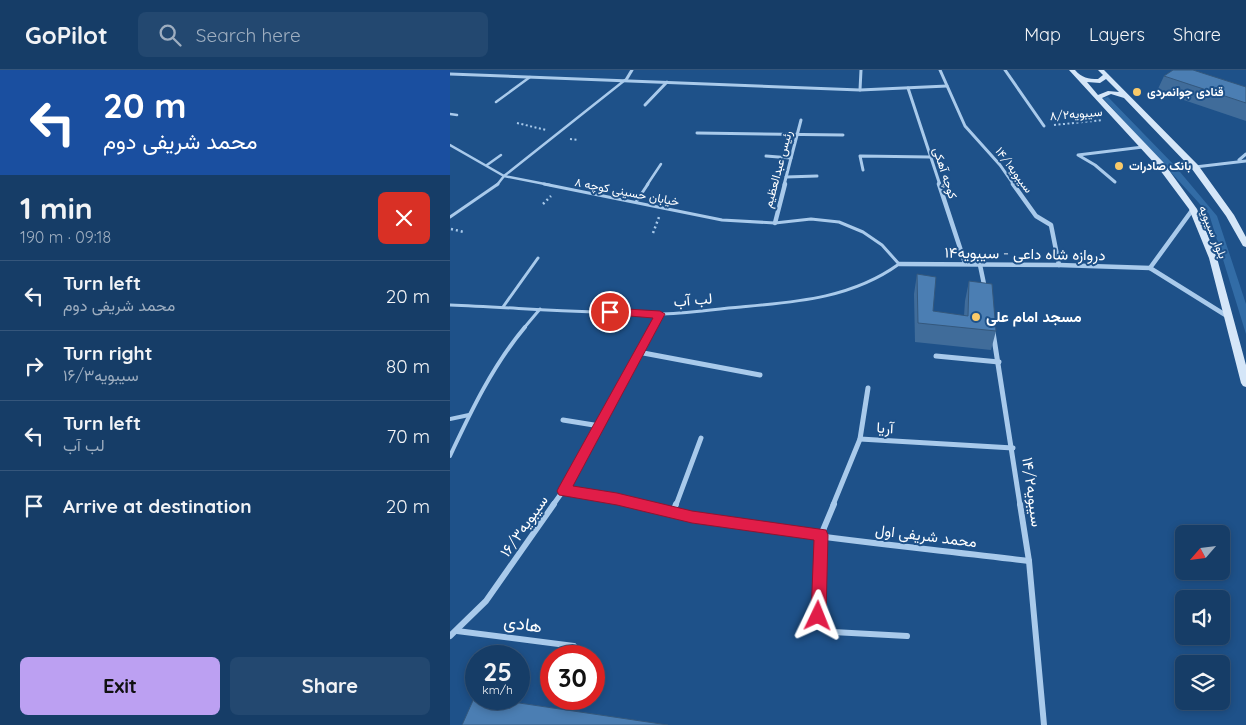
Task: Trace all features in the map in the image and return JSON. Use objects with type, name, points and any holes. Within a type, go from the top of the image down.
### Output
[{"type":"main road","name":"بلوار سیبویه","points":[[1072,70],[1160,164],[1194,209],[1213,258],[1246,383]]},
{"type":"main road","name":"بلوار سیبویه","points":[[1104,73],[1196,167],[1230,215],[1246,244]]},
{"type":"main road","points":[[1079,77],[1089,81],[1100,81],[1104,73]]},
{"type":"main road","points":[[1098,98],[1108,92],[1117,93],[1128,98]]},
{"type":"street","points":[[461,75],[466,70]]},
{"type":"street","points":[[626,80],[632,70]]},
{"type":"street","points":[[860,90],[861,70]]},
{"type":"street","name":"سیبویه۱۴/۱","points":[[940,70],[965,126],[1000,165],[1036,216],[1051,225],[1059,265]]},
{"type":"street","name":"سیبویه۸/۲","points":[[1005,70],[1044,126]]},
{"type":"street","points":[[450,74],[860,90],[947,86]]},
{"type":"street","points":[[645,105],[667,82]]},
{"type":"street","name":"کوچه آهکی","points":[[908,88],[965,263]]},
{"type":"street","name":"رئیس عبدالعظیم","points":[[774,223],[801,120]]},
{"type":"street","points":[[697,133],[843,135]]},
{"type":"street","points":[[1114,182],[1095,165],[1078,155],[1143,147]]},
{"type":"street","points":[[1239,160],[1246,154]]},
{"type":"street","points":[[766,156],[791,158]]},
{"type":"street","points":[[863,170],[860,156],[930,157]]},
{"type":"street","points":[[1196,167],[1246,160]]},
{"type":"street","points":[[786,177],[817,176]]},
{"type":"street","points":[[1194,209],[1150,268],[1227,316]]},
{"type":"street","name":"دروازه شاه داعی - سیبویه۱۴","points":[[899,264],[965,263],[980,265],[1150,268]]},
{"type":"street","points":[[980,265],[986,294]]},
{"type":"street","name":"سیبویه۱۶/۳","points":[[450,636],[486,601],[564,491],[660,314]]},
{"type":"street","name":"سیبویه۱۴/۲","points":[[992,324],[1013,448],[1029,561],[1044,725]]},
{"type":"street","points":[[638,352],[760,376]]},
{"type":"street","points":[[936,356],[999,362]]},
{"type":"street","points":[[860,439],[868,388]]},
{"type":"street","points":[[563,420],[600,426]]},
{"type":"street","points":[[673,512],[701,438]]},
{"type":"street","name":"آریا","points":[[907,636],[833,632],[825,626],[818,616],[821,535],[860,439],[1013,448]]},
{"type":"street","name":"محمد شریفی اول","points":[[564,491],[617,499],[720,521],[1029,561]]},
{"type":"street","name":"هادی","points":[[457,631],[566,645]]},
{"type":"lane","points":[[496,102],[530,77]]},
{"type":"lane","points":[[450,217],[496,186],[504,176],[626,80]]},
{"type":"lane","points":[[450,114],[457,115]]},
{"type":"lane","points":[[451,147],[504,176]]},
{"type":"lane","points":[[487,165],[501,155]]},
{"type":"lane","points":[[636,202],[661,164]]},
{"type":"lane","name":"خیابان حسینی کوچه ۸","points":[[504,176],[722,220],[774,223],[811,219],[839,222],[863,232],[882,245],[899,264]]},
{"type":"lane","points":[[503,307],[538,258]]},
{"type":"lane","name":"لب آب","points":[[450,305],[660,314],[788,303],[827,297],[854,289],[884,275],[899,264]]},
{"type":"lane","points":[[450,456],[469,415],[508,348],[540,309]]},
{"type":"lane","points":[[450,419],[469,415]]},
{"type":"path","name":"سیبویه۸/۲","points":[[1044,126],[1117,119]]},
{"type":"path","points":[[517,123],[560,133]]},
{"type":"path","points":[[450,229],[464,232]]},
{"type":"shaded area","points":[[1108,97],[1175,166],[1217,216],[1246,304],[1246,334],[1209,214],[1103,98]]},
{"type":"building","points":[[1173,70],[1193,70],[1246,87],[1246,103],[1164,76]]},
{"type":"building","points":[[917,274],[936,277],[933,311],[968,316],[969,281],[992,284],[996,331],[918,323]]},
{"type":"building","points":[[530,705],[540,706],[540,710],[566,710],[668,725],[462,725],[469,710],[530,710]]},
{"type":"place","name":"قنادی جوانمردی","points":[[1137,92]]},
{"type":"place","name":"بانک صادرات","points":[[1119,166]]},
{"type":"place","name":"مسجد امام علی","points":[[976,317]]},
{"type":"route","points":[[610,312],[660,314],[564,491],[617,499],[692,517],[821,535],[818,616]]}]
